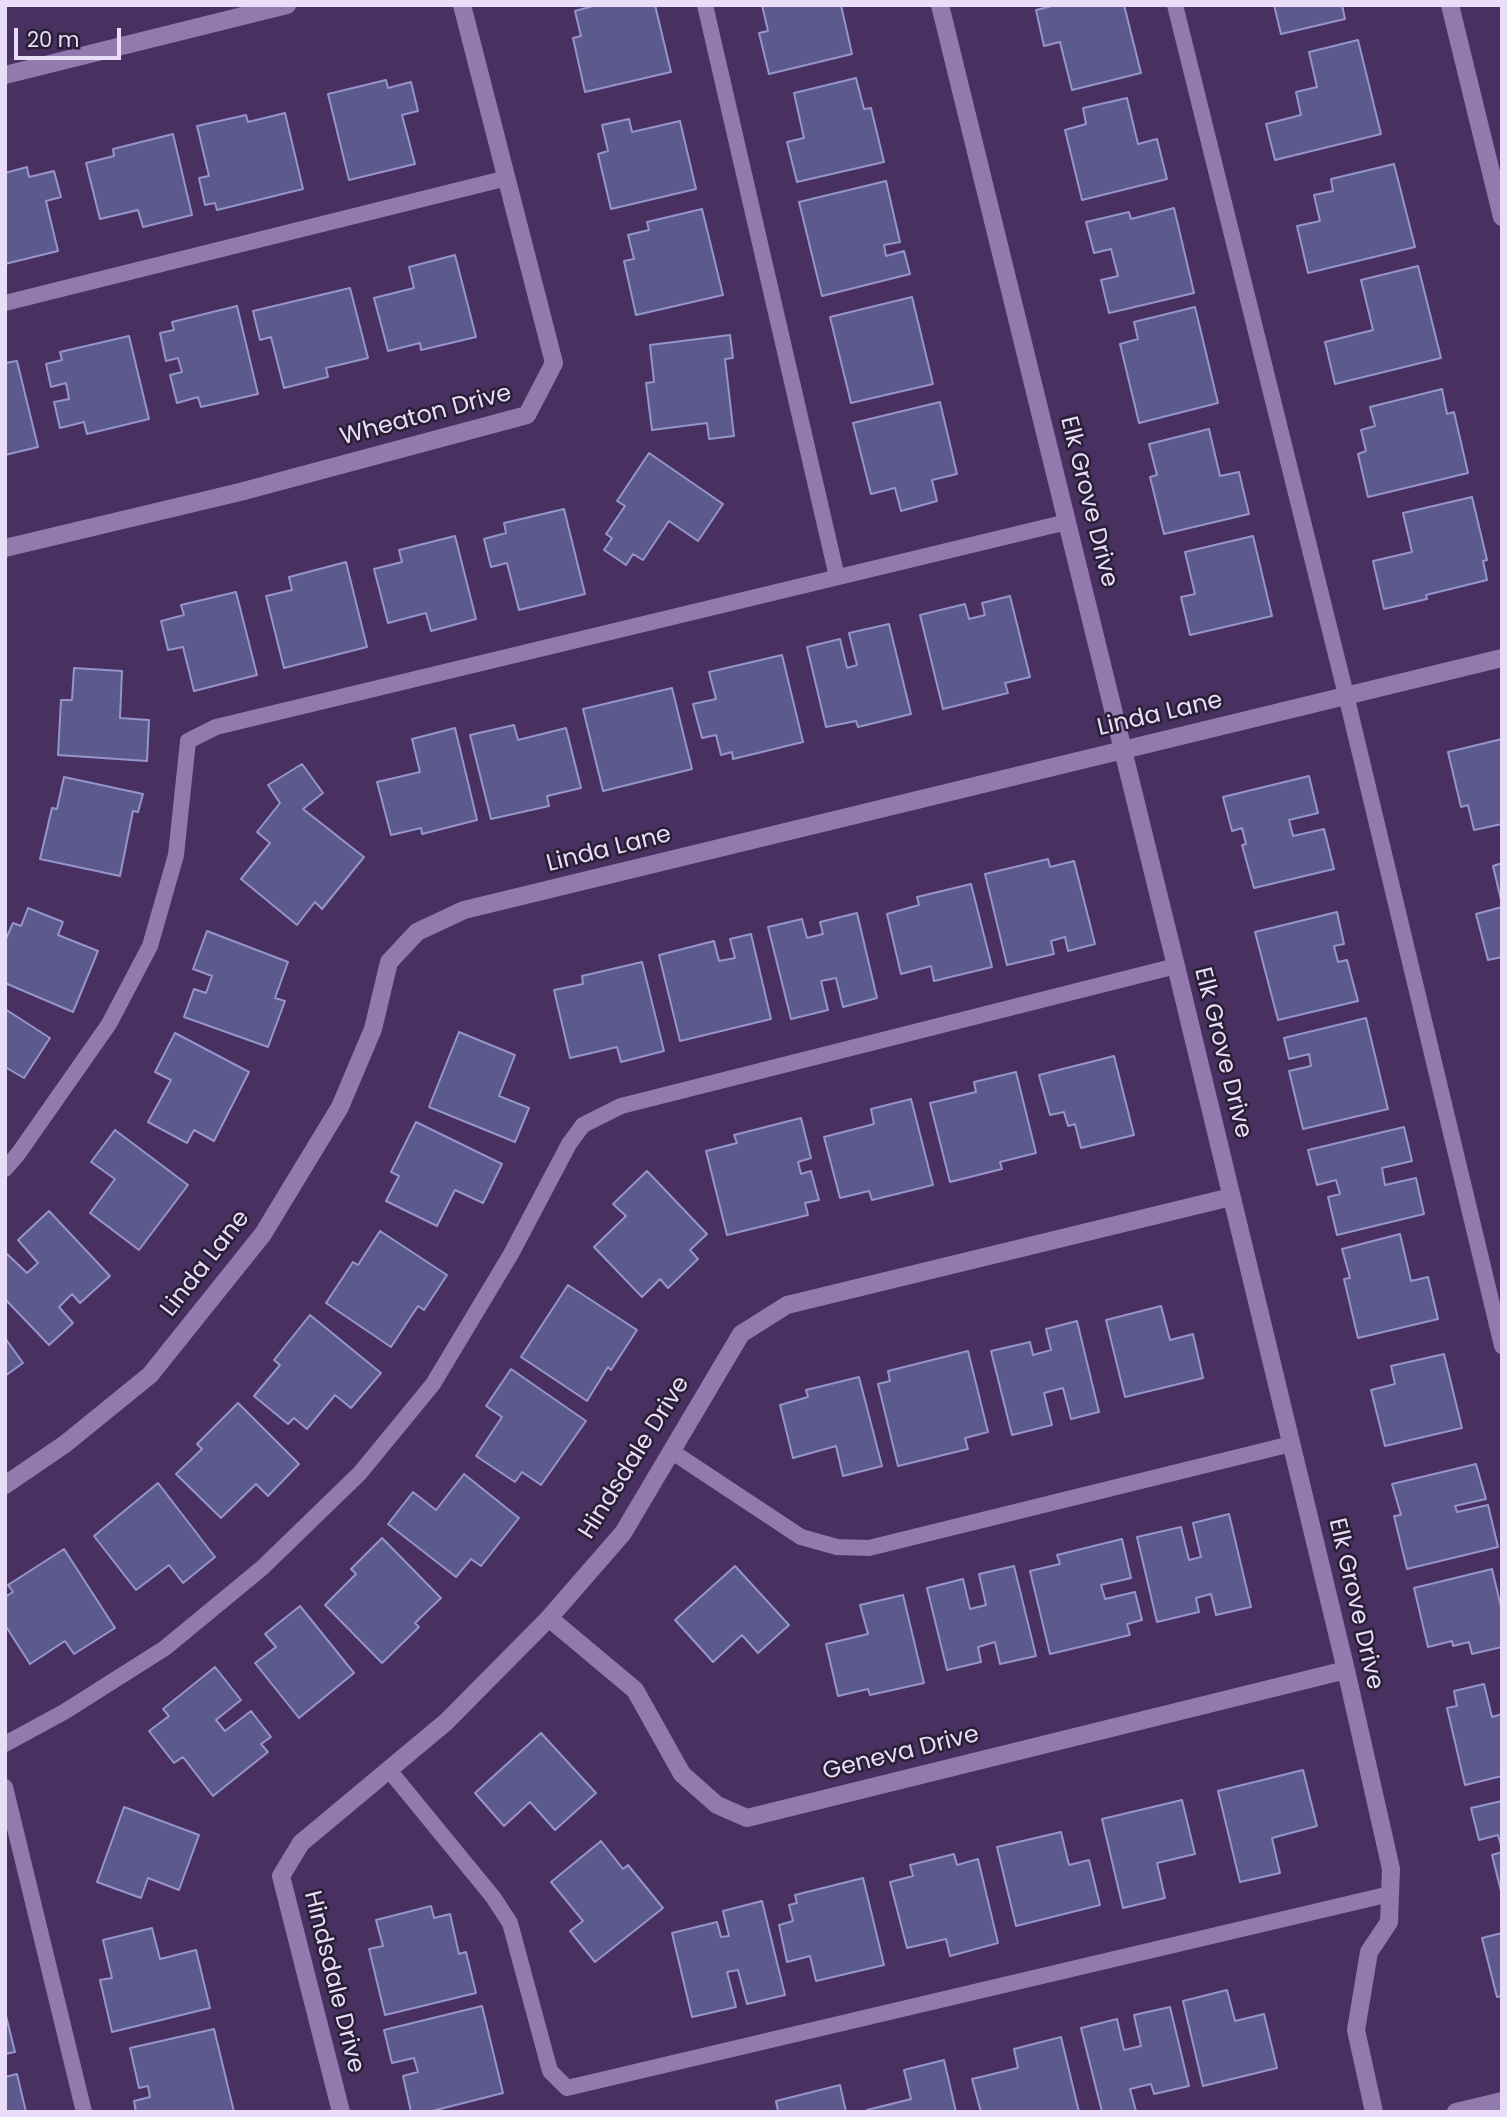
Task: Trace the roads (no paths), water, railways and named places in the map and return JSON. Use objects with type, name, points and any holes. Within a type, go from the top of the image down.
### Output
[{"type":"street","points":[[5,75],[287,5]]},
{"type":"street","name":"Wheaton Drive","points":[[5,548],[240,492],[527,415],[554,363],[462,5]]},
{"type":"street","name":"Elk Grove Drive","points":[[940,5],[1176,966],[1346,1670],[1391,1869],[1389,1922],[1368,1952],[1356,2030],[1374,2112]]},
{"type":"street","points":[[1450,5],[1494,151],[1502,217]]},
{"type":"street","name":"Linda Lane","points":[[5,1485],[65,1444],[150,1375],[263,1234],[340,1107],[373,1029],[389,962],[417,932],[464,911],[1123,748],[1502,658]]},
{"type":"street","name":"Hindsdale Drive","points":[[341,2112],[281,1876],[301,1843],[446,1722],[549,1618],[623,1533],[741,1334],[787,1305],[1231,1197]]},
{"type":"street","name":"Geneva Drive","points":[[549,1618],[635,1690],[682,1774],[717,1805],[747,1818],[1346,1670]]},
{"type":"street","points":[[1456,2112],[1502,2101]]},
{"type":"lane","points":[[705,5],[836,577]]},
{"type":"lane","points":[[1175,5],[1346,695],[1502,1346]]},
{"type":"lane","points":[[5,303],[507,178]]},
{"type":"lane","points":[[5,1169],[109,1024],[150,946],[176,855],[188,741],[216,727],[1067,522]]},
{"type":"lane","points":[[5,1744],[64,1712],[165,1648],[262,1568],[360,1473],[433,1384],[511,1254],[569,1144],[583,1125],[621,1107],[1176,966]]},
{"type":"lane","points":[[671,1451],[800,1537],[837,1547],[869,1548],[1291,1444]]},
{"type":"lane","points":[[388,1770],[493,1897],[510,1923],[550,2071],[567,2088],[1390,1894]]},
{"type":"lane","points":[[5,1787],[84,2112]]}]
